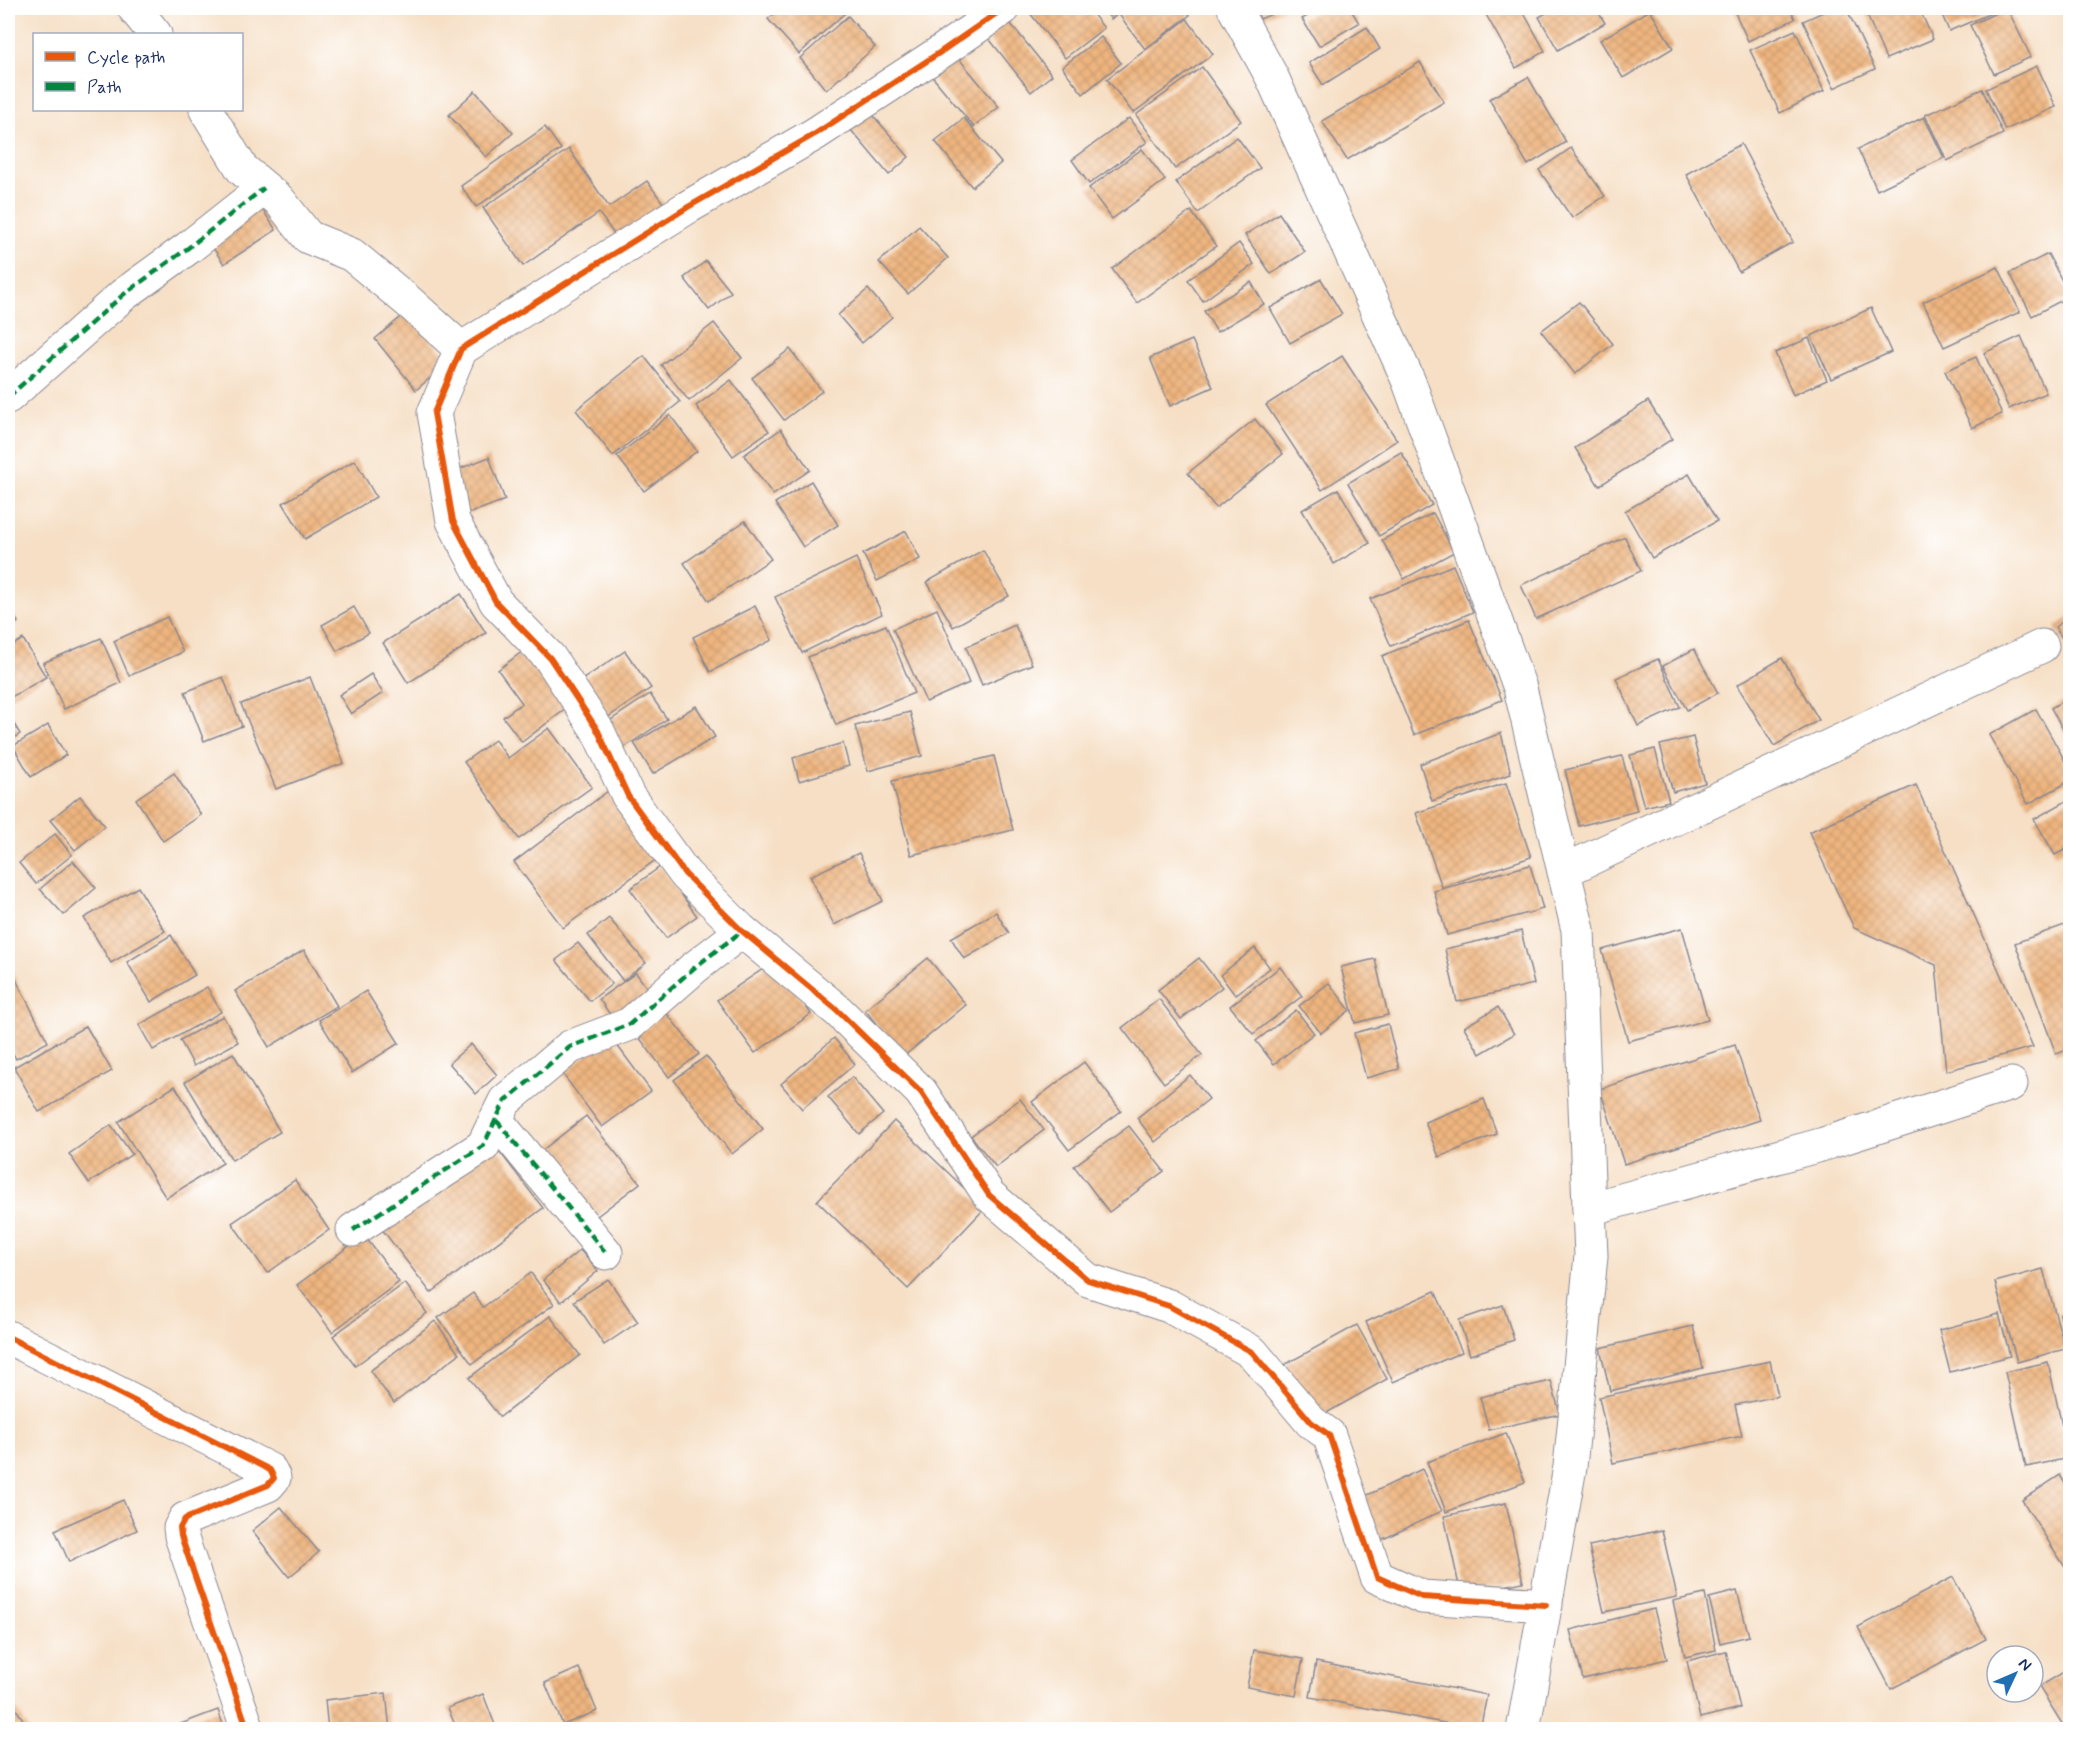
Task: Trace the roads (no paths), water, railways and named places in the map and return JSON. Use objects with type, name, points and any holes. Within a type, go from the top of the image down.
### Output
[{"type":"street","points":[[134,8],[154,33]]},
{"type":"street","points":[[1004,8],[814,134],[688,207],[461,349],[434,413],[453,521],[496,602],[550,658],[598,731],[628,796],[685,874],[742,931],[838,1011],[921,1092],[989,1195],[1088,1280],[1170,1306],[1252,1352],[1311,1422],[1329,1435],[1377,1576],[1422,1597],[1546,1605]]},
{"type":"street","points":[[1234,8],[1272,77],[1409,382],[1520,688],[1578,930],[1591,1256],[1570,1467],[1523,1730]]},
{"type":"street","points":[[207,111],[243,169],[279,200],[308,237],[352,255],[461,349]]},
{"type":"street","points":[[8,397],[123,295],[188,248],[264,188]]},
{"type":"street","points":[[1564,871],[2042,646]]},
{"type":"street","points":[[353,1230],[483,1146],[505,1101],[570,1047],[630,1024],[694,968],[742,931]]},
{"type":"street","points":[[1589,1209],[1824,1144],[2011,1084]]},
{"type":"street","points":[[496,1120],[606,1254]]},
{"type":"street","points":[[8,1337],[270,1470],[273,1474],[274,1479],[268,1485],[185,1519],[180,1528],[249,1730]]}]
